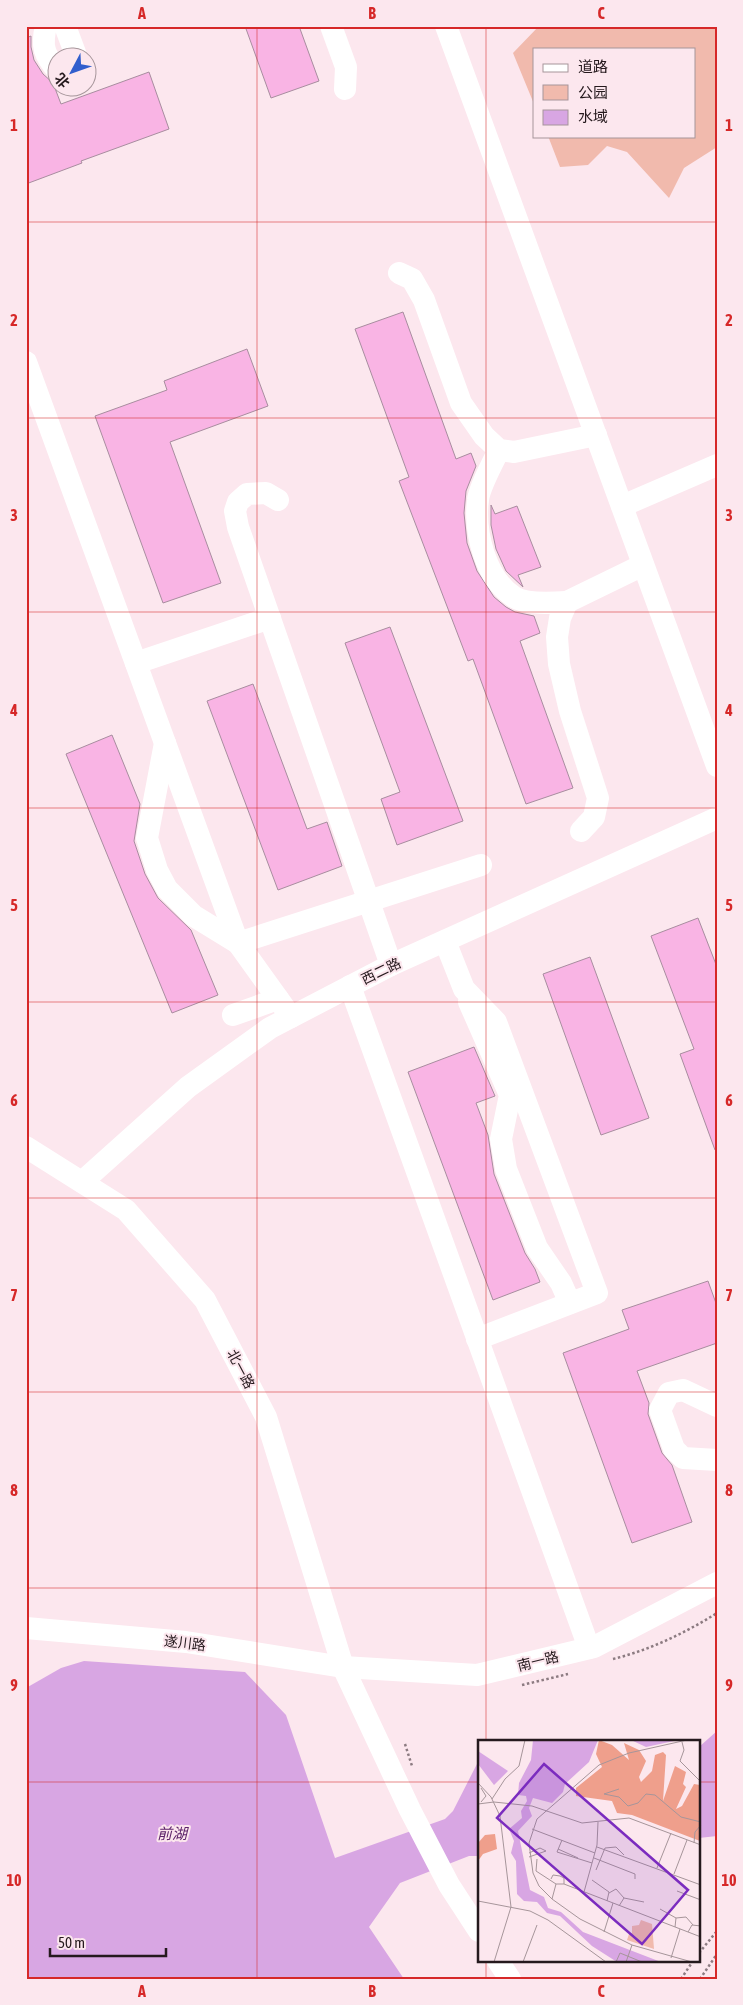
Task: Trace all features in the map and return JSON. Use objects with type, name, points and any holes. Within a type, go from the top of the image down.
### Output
[{"type":"street","points":[[46,26],[43,42],[48,60]]},
{"type":"street","points":[[65,26],[73,48]]},
{"type":"street","points":[[331,26],[346,67],[345,89]]},
{"type":"street","points":[[446,26],[717,766]]},
{"type":"street","points":[[399,273],[412,279],[424,300],[461,402],[484,436],[499,450],[514,452],[596,435]]},
{"type":"street","points":[[26,362],[33,398],[113,630],[136,663],[238,943],[285,1008],[233,1015]]},
{"type":"street","points":[[499,450],[478,499],[479,542],[494,578],[515,598],[544,604],[567,602],[643,565]]},
{"type":"street","points":[[622,506],[717,465]]},
{"type":"street","points":[[278,500],[266,493],[247,494],[238,502],[235,511],[238,527],[390,965]]},
{"type":"street","points":[[567,602],[560,618],[558,637],[559,664],[570,711],[598,798],[594,817],[581,831]]},
{"type":"street","points":[[136,663],[270,618]]},
{"type":"street","points":[[165,743],[147,838],[157,870],[167,889],[194,916],[238,943],[480,865]]},
{"type":"street","name":"西二路","points":[[82,1182],[188,1087],[270,1028],[285,1008],[350,986],[390,965],[717,818]]},
{"type":"street","points":[[445,941],[510,1095],[501,1139],[506,1169],[537,1248],[561,1283],[570,1303]]},
{"type":"street","points":[[350,986],[589,1648]]},
{"type":"street","points":[[464,989],[496,1022],[597,1293],[477,1339]]},
{"type":"street","name":"北一路","points":[[26,1148],[126,1210],[205,1300],[266,1417],[343,1667],[410,1810],[450,1885],[478,1929]]},
{"type":"street","points":[[717,1406],[683,1390],[669,1393],[660,1410],[674,1448],[683,1458],[717,1460]]},
{"type":"street","name":"南一路","points":[[343,1667],[477,1675],[589,1648],[717,1583]]},
{"type":"street","name":"遂川路","points":[[26,1628],[186,1642],[343,1667]]},
{"type":"street","points":[[499,1962],[510,1979]]},
{"type":"path","points":[[700,1952],[717,1930]]},
{"type":"path","points":[[700,1979],[717,1954]]},
{"type":"path","points":[[681,1979],[692,1962]]},
{"type":"green space","points":[[539,26],[717,26],[717,147],[684,168],[669,198],[627,152],[607,146],[588,165],[560,167],[549,138],[696,138],[696,48],[533,48],[533,102],[513,53]]},
{"type":"water","name":"前湖","points":[[84,1661],[245,1672],[286,1715],[335,1858],[445,1819],[453,1811],[478,1762],[478,1856],[469,1856],[400,1883],[369,1927],[404,1979],[26,1979],[26,1688],[61,1668]]},
{"type":"water","points":[[717,1731],[717,1836],[700,1838],[700,1746]]},
{"type":"building","points":[[245,26],[299,26],[319,81],[271,98]]},
{"type":"building","points":[[31,36],[34,60],[48,78],[48,98],[59,98],[61,104],[78,98],[98,98],[98,91],[149,72],[169,129],[81,161],[82,163],[26,184],[26,38]]},
{"type":"building","points":[[403,312],[456,459],[471,453],[476,466],[466,491],[464,513],[467,543],[477,571],[494,597],[506,607],[515,612],[534,616],[540,633],[520,641],[573,788],[526,804],[473,659],[468,661],[399,481],[409,477],[355,329]]},
{"type":"building","points":[[247,349],[268,406],[170,442],[221,583],[163,603],[95,416],[167,390],[164,381]]},
{"type":"building","points":[[491,505],[495,514],[517,506],[541,567],[518,575],[523,587],[506,571],[496,549],[491,525]]},
{"type":"building","points":[[390,627],[463,821],[397,845],[381,799],[400,792],[345,643]]},
{"type":"building","points":[[253,684],[307,829],[327,822],[342,866],[278,890],[207,701]]},
{"type":"building","points":[[112,735],[140,804],[134,841],[145,874],[158,898],[191,930],[218,995],[172,1013],[66,754]]},
{"type":"building","points":[[698,918],[717,967],[717,1150],[715,1150],[680,1054],[694,1049],[651,936]]},
{"type":"building","points":[[590,957],[649,1118],[601,1135],[543,974]]},
{"type":"building","points":[[474,1047],[495,1096],[476,1103],[488,1135],[494,1174],[525,1253],[535,1269],[540,1282],[493,1300],[408,1072]]},
{"type":"building","points":[[708,1281],[717,1306],[717,1343],[637,1371],[649,1403],[648,1414],[662,1453],[672,1465],[692,1522],[632,1543],[563,1353],[629,1329],[622,1310]]}]
